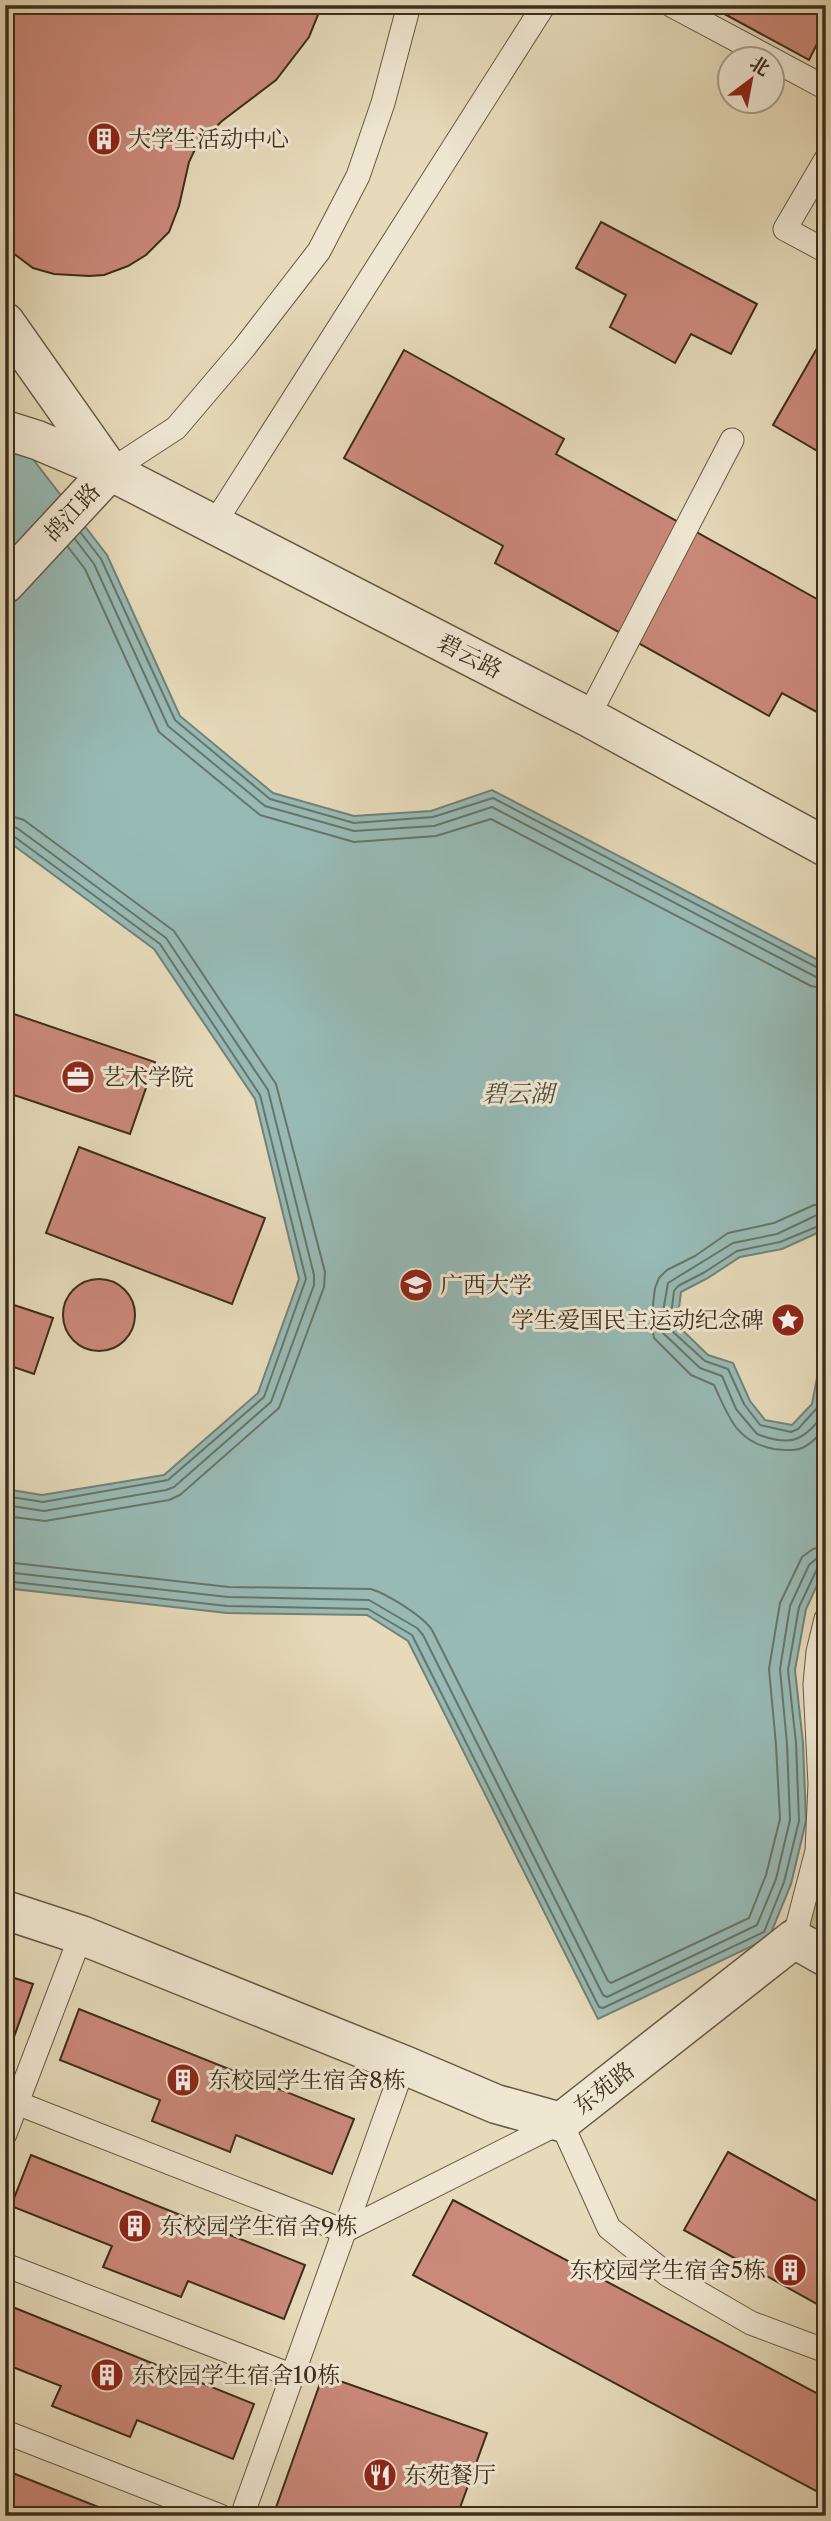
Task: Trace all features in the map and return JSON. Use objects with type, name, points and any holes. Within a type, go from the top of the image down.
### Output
[{"type":"street","points":[[5,322],[110,471]]},
{"type":"street","name":"碧云路","points":[[21,435],[110,471],[214,524],[588,717],[826,847]]},
{"type":"street","name":"鸪江路","points":[[5,584],[110,471]]},
{"type":"street","name":"东苑路","points":[[5,1910],[81,1935],[496,2104],[561,2122],[810,1948]]},
{"type":"lane","points":[[110,471],[176,428],[244,348],[318,251],[358,176],[383,103],[409,5]]},
{"type":"lane","points":[[214,524],[544,5]]},
{"type":"lane","points":[[670,5],[826,88]]},
{"type":"lane","points":[[826,159],[785,229],[826,251]]},
{"type":"lane","points":[[588,717],[732,440]]},
{"type":"lane","name":"东苑路","points":[[810,1948],[820,1784],[815,1684],[818,1652],[826,1619]]},
{"type":"lane","points":[[5,2134],[81,1935]]},
{"type":"lane","points":[[242,2516],[404,2065]]},
{"type":"lane","points":[[17,2103],[344,2231],[561,2122],[609,2228],[668,2275],[751,2323],[826,2351]]},
{"type":"lane","points":[[5,2265],[293,2376]]},
{"type":"lane","points":[[5,2432],[220,2516]]},
{"type":"green space","points":[[826,1842],[826,1946],[806,1935]]},
{"type":"water","name":"碧云湖","points":[[5,423],[107,555],[180,716],[273,793],[354,816],[431,811],[492,790],[826,964],[826,1229],[782,1249],[740,1257],[681,1292],[677,1325],[708,1355],[733,1363],[750,1401],[765,1420],[792,1425],[812,1404],[820,1362],[826,1362],[826,1566],[806,1609],[795,1670],[803,1743],[806,1821],[791,1884],[769,1938],[598,2019],[408,1641],[367,1615],[227,1613],[5,1588],[5,1489],[42,1495],[164,1475],[258,1393],[299,1279],[255,1099],[154,949],[5,839]]},
{"type":"building","name":"大学生活动中心","points":[[5,5],[322,5],[309,37],[276,80],[222,121],[197,145],[189,162],[179,206],[169,232],[146,255],[128,266],[104,275],[89,276],[54,274],[33,268],[5,247]]},
{"type":"building","points":[[708,5],[826,5],[826,26],[809,60]]},
{"type":"building","points":[[601,222],[757,304],[731,354],[691,334],[675,363],[610,327],[626,295],[576,268]]},
{"type":"building","points":[[820,343],[826,346],[826,456],[773,425]]},
{"type":"building","points":[[404,350],[564,439],[556,454],[826,604],[826,717],[782,693],[769,716],[495,563],[503,546],[344,458]]},
{"type":"building","name":"艺术学院","points":[[5,1011],[155,1062],[130,1134],[5,1092]]},
{"type":"building","points":[[79,1147],[265,1218],[232,1304],[46,1233]]},
{"type":"building","points":[[99,1279],[113,1282],[125,1289],[132,1301],[135,1315],[132,1329],[125,1341],[113,1348],[99,1351],[85,1348],[73,1341],[66,1329],[63,1315],[66,1301],[73,1289],[85,1282]]},
{"type":"building","points":[[5,1302],[53,1318],[34,1374],[5,1364]]},
{"type":"building","points":[[5,1975],[33,1984],[5,2062]]},
{"type":"building","name":"东校园学生宿舍8栋","points":[[79,2009],[354,2119],[332,2174],[236,2135],[230,2152],[152,2121],[160,2100],[60,2060]]},
{"type":"building","name":"东校园学生宿舍5栋","points":[[728,2152],[826,2206],[826,2309],[684,2230]]},
{"type":"building","name":"东校园学生宿舍9栋","points":[[31,2155],[305,2265],[284,2319],[188,2281],[181,2297],[103,2267],[112,2246],[11,2206]]},
{"type":"building","points":[[453,2200],[826,2398],[826,2473],[816,2491],[413,2275]]},
{"type":"building","name":"东校园学生宿舍10栋","points":[[5,2304],[254,2404],[233,2459],[137,2420],[130,2437],[52,2406],[61,2386],[5,2364]]},
{"type":"building","name":"东苑餐厅","points":[[323,2375],[487,2433],[457,2516],[273,2516]]},
{"type":"building","points":[[5,2470],[121,2516],[5,2516]]},
{"type":"place","name":"大学生活动中心","points":[[104,139]]},
{"type":"place","name":"艺术学院","points":[[78,1077]]},
{"type":"place","name":"广西大学","points":[[416,1285]]},
{"type":"place","name":"学生爱国民主运动纪念碑","points":[[788,1320]]},
{"type":"place","name":"东校园学生宿舍8栋","points":[[183,2080]]},
{"type":"place","name":"东校园学生宿舍9栋","points":[[135,2226]]},
{"type":"place","name":"东校园学生宿舍5栋","points":[[790,2270]]},
{"type":"place","name":"东校园学生宿舍10栋","points":[[107,2375]]},
{"type":"place","name":"东苑餐厅","points":[[380,2475]]}]
